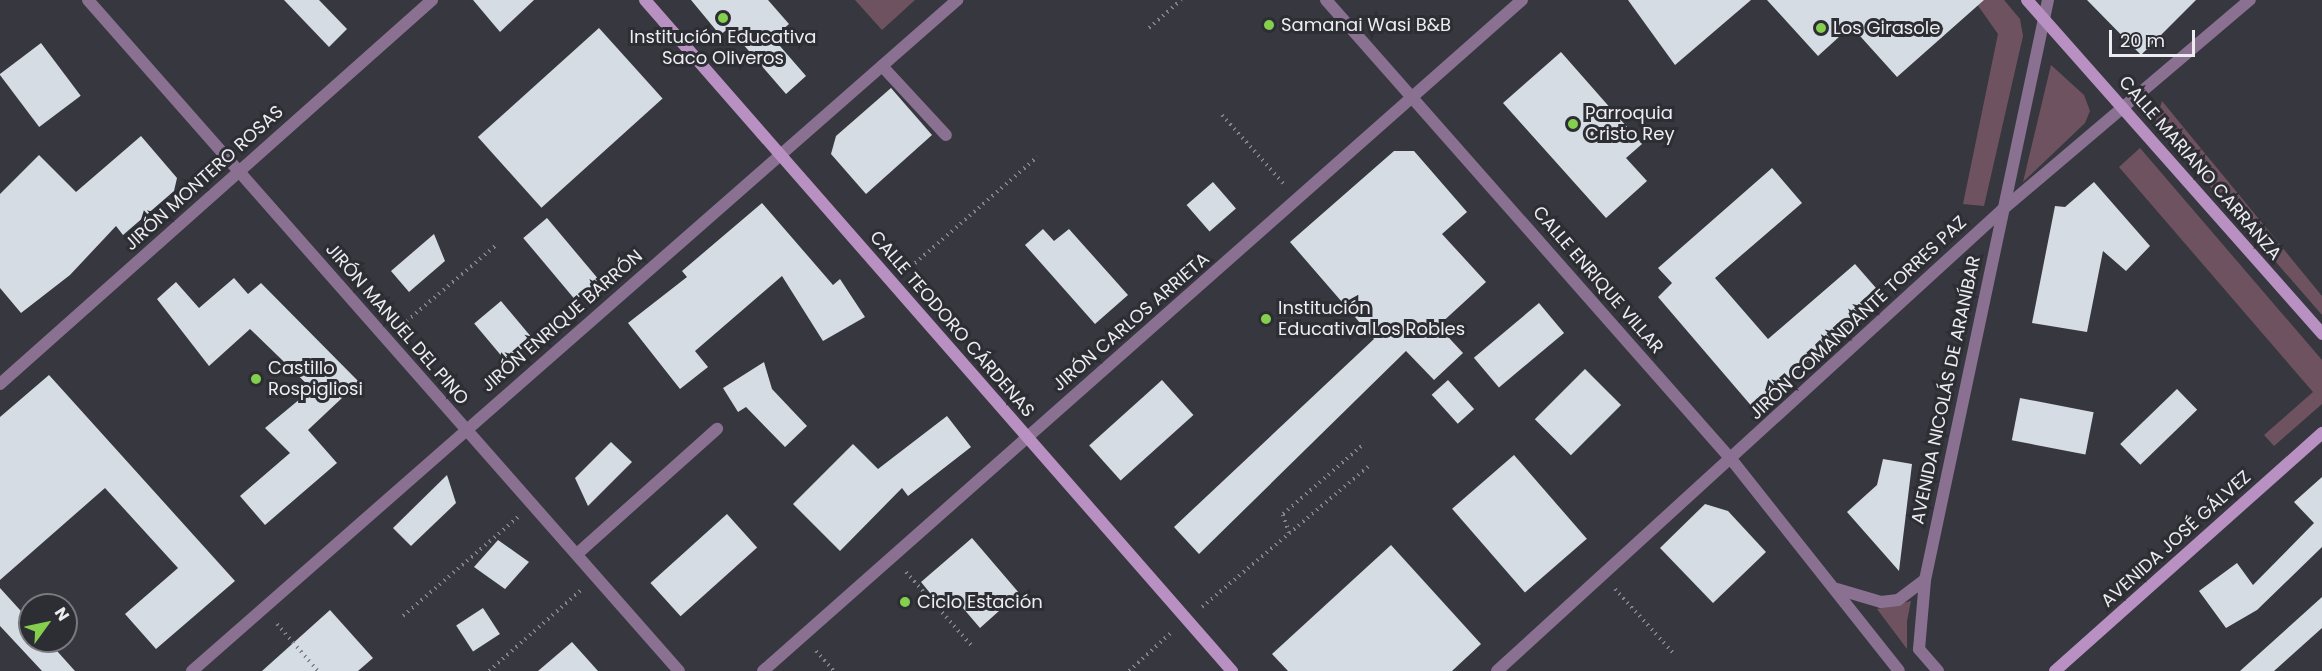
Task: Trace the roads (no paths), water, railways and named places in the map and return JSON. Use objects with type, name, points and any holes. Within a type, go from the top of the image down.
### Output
[{"type":"street","name":"JIRÓN MANUEL DEL PINO","points":[[88,0],[680,671]]},
{"type":"street","name":"JIRÓN MONTERO ROSAS","points":[[0,384],[432,0]]},
{"type":"street","name":"CALLE TEODORO CÁRDENAS","points":[[645,0],[1232,671]]},
{"type":"street","name":"JIRÓN ENRIQUE BARRÓN","points":[[192,671],[957,0]]},
{"type":"street","name":"CALLE ENRIQUE VILLAR","points":[[1326,0],[1731,459],[1899,669]]},
{"type":"street","name":"JIRÓN CARLOS ARRIETA","points":[[763,671],[1522,0]]},
{"type":"street","name":"CALLE MARIANO CARRANZA","points":[[2027,0],[2322,334]]},
{"type":"street","name":"AVENIDA NICOLÁS DE ARANÍBAR","points":[[1938,671],[1919,648],[1925,580],[2048,0]]},
{"type":"street","name":"JIRÓN COMANDANTE TORRES PAZ","points":[[1497,671],[2002,210],[2250,0]]},
{"type":"street","points":[[882,66],[946,135]]},
{"type":"street","points":[[577,554],[717,429]]},
{"type":"street","name":"AVENIDA JOSÉ GÁLVEZ","points":[[2055,671],[2322,433]]},
{"type":"street","points":[[1837,589],[1881,602],[1898,600],[1925,580]]},
{"type":"place","name":"Institución Educativa Saco Oliveros","points":[[723,18]]},
{"type":"place","name":"Samanai Wasi B&B","points":[[1269,25]]},
{"type":"place","name":"Los Girasole","points":[[1821,28]]},
{"type":"place","name":"Parroquia Cristo Rey","points":[[1573,124]]},
{"type":"place","name":"Institución Educativa Los Robles","points":[[1266,319]]},
{"type":"place","name":"Castillo Rospigliosi","points":[[256,379]]},
{"type":"place","name":"Ciclo Estación","points":[[905,602]]}]
